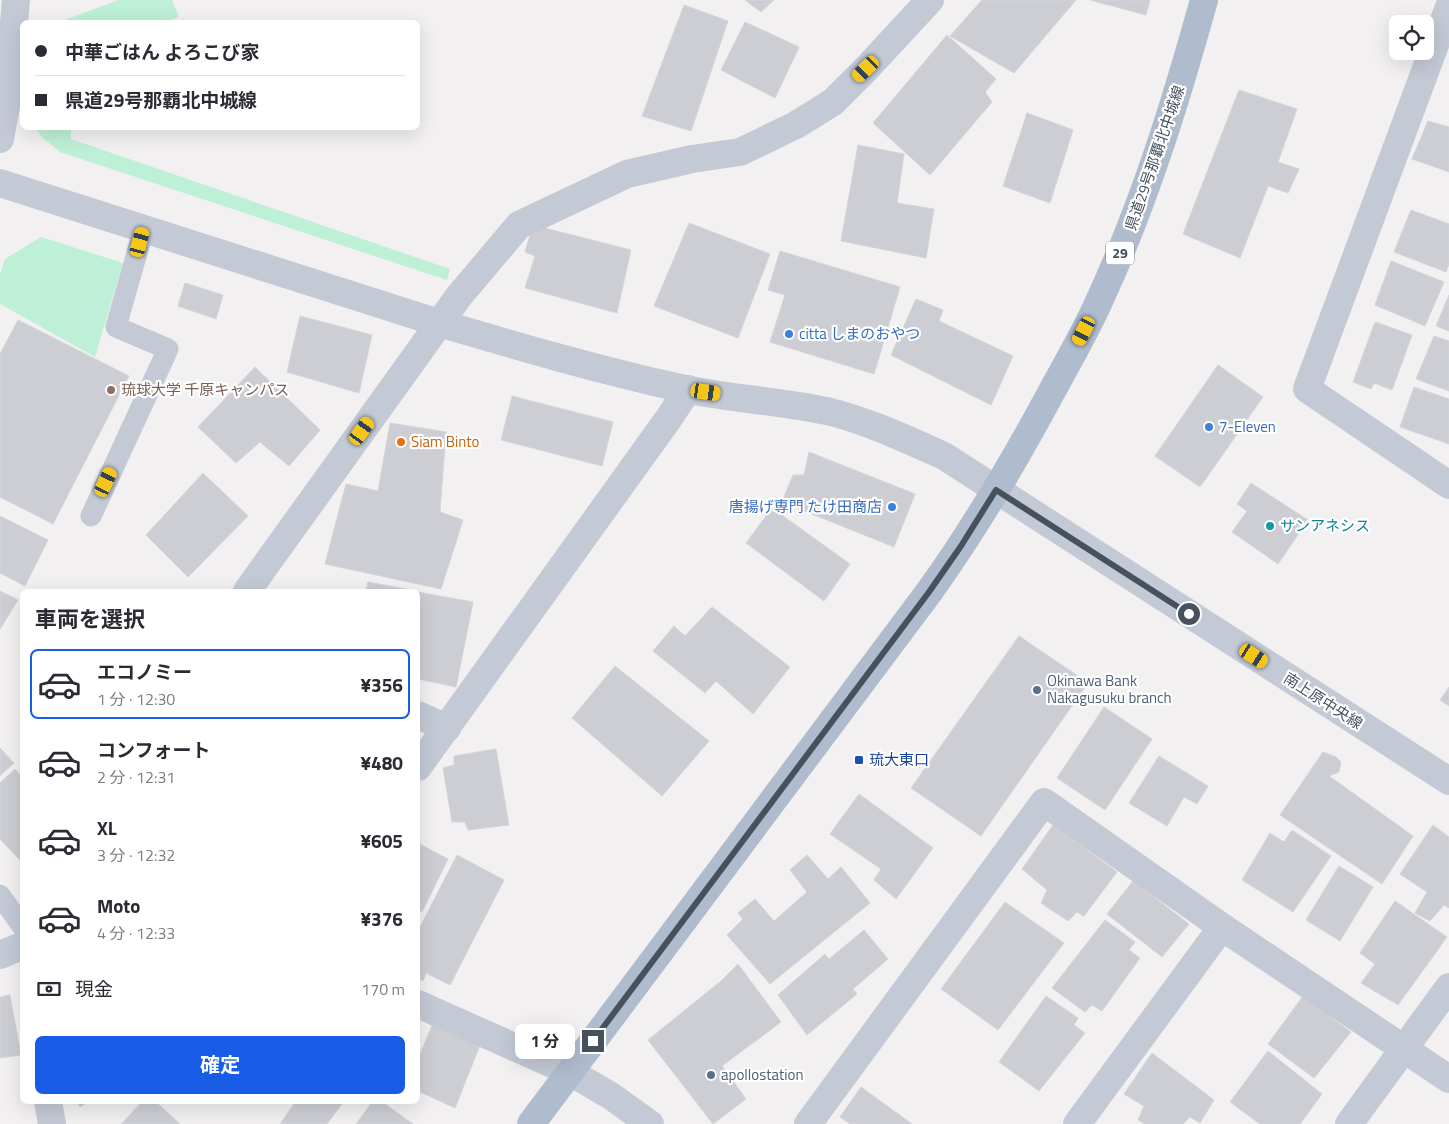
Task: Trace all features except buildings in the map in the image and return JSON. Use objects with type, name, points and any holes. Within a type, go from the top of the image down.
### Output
[{"type":"main road","name":"県道29号那覇北中城線","points":[[531,1124],[929,592],[963,543],[996,490],[1101,298],[1124,244],[1180,87],[1204,0]]},
{"type":"street","points":[[0,139],[8,94],[16,0]]},
{"type":"street","points":[[248,589],[459,296],[519,225],[626,174],[692,159],[740,152],[796,126],[833,102],[930,0]]},
{"type":"street","points":[[1449,7],[1307,389],[1449,485]]},
{"type":"street","name":"南上原中央線","points":[[0,183],[439,323],[592,367],[688,389],[800,406],[858,420],[890,432],[944,456],[1449,781]]},
{"type":"street","points":[[420,764],[688,389]]},
{"type":"street","points":[[420,716],[447,728]]},
{"type":"street","points":[[808,1124],[1044,802],[1222,927],[1449,1079]]},
{"type":"street","points":[[1077,1124],[1222,927]]},
{"type":"street","points":[[1350,1124],[1449,987]]},
{"type":"street","points":[[420,1005],[570,1072],[611,1096],[650,1124]]},
{"type":"street","points":[[49,1104],[52,1124]]},
{"type":"lane","points":[[91,516],[168,349],[116,327],[144,228]]},
{"type":"lane","points":[[0,895],[17,948]]},
{"type":"green space","points":[[118,0],[172,0],[179,17],[171,20],[64,20]]},
{"type":"green space","points":[[37,130],[71,130],[71,139],[450,269],[447,280],[60,152],[42,137]]},
{"type":"green space","points":[[41,237],[123,263],[95,357],[0,304],[0,274],[5,259]]},
{"type":"place","name":"citta しまのおやつ","points":[[789,334]]},
{"type":"place","name":"琉球大学 千原キャンパス","points":[[111,390]]},
{"type":"place","name":"7-Eleven","points":[[1209,427]]},
{"type":"place","name":"Siam Binto","points":[[401,442]]},
{"type":"place","name":"唐揚げ専門 たけ田商店","points":[[892,507]]},
{"type":"place","name":"サンアネシス","points":[[1270,526]]},
{"type":"place","name":"Okinawa Bank Nakagusuku branch","points":[[1037,690]]},
{"type":"place","name":"琉大東口","points":[[859,760]]},
{"type":"place","name":"apollostation","points":[[711,1075]]},
{"type":"route","points":[[593,1041],[929,592],[996,490],[1189,614]]}]
